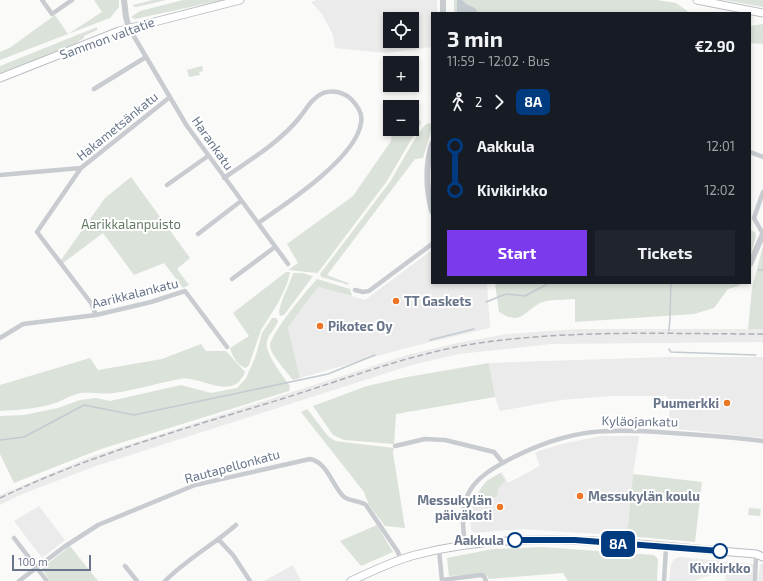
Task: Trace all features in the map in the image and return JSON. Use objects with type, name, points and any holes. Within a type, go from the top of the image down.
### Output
[{"type":"main road","name":"Sammon valtatie","points":[[0,78],[129,28],[240,0]]},
{"type":"main road","points":[[697,0],[763,13]]},
{"type":"main road","points":[[353,581],[401,560],[439,550],[465,545],[507,541],[549,539],[761,554]]},
{"type":"street","points":[[42,0],[52,14],[72,0]]},
{"type":"street","points":[[124,0],[129,28]]},
{"type":"street","points":[[443,0],[443,12]]},
{"type":"street","name":"Harankatu","points":[[129,28],[170,97],[208,156],[288,264]]},
{"type":"street","points":[[94,89],[146,57]]},
{"type":"street","points":[[224,178],[283,135],[316,96],[333,91],[348,95],[356,104],[361,116],[361,123],[354,140],[341,156],[321,178],[258,223]]},
{"type":"street","name":"Hakametsänkatu","points":[[96,315],[91,303],[37,232],[81,168],[170,97]]},
{"type":"street","points":[[431,148],[427,164],[427,180],[431,205]]},
{"type":"street","points":[[751,152],[763,156]]},
{"type":"street","points":[[166,185],[208,156]]},
{"type":"street","points":[[0,175],[81,168]]},
{"type":"street","points":[[751,262],[763,234],[754,218],[763,192]]},
{"type":"street","points":[[198,234],[241,201]]},
{"type":"street","points":[[355,290],[363,292],[369,291],[431,245]]},
{"type":"street","points":[[232,279],[275,247]]},
{"type":"street","name":"Aarikkalankatu","points":[[0,338],[23,324],[96,315],[151,302],[185,291],[226,347]]},
{"type":"street","name":"Kyläojankatu","points":[[465,545],[462,522],[467,495],[474,483],[486,473],[503,463],[530,449],[558,439],[585,432],[607,430],[641,430],[714,435],[763,441]]},
{"type":"street","points":[[395,446],[425,439],[445,440],[494,452],[503,463]]},
{"type":"street","name":"Rautapellonkatu","points":[[19,581],[92,528],[188,488],[261,469],[310,459],[316,461],[323,468],[345,497],[361,502],[366,506],[398,552],[401,560]]},
{"type":"street","points":[[166,581],[195,554],[219,540],[236,525]]},
{"type":"street","points":[[14,538],[47,581]]},
{"type":"street","points":[[219,540],[233,555],[250,581]]},
{"type":"street","points":[[664,581],[666,548]]},
{"type":"street","points":[[439,550],[442,580],[481,575],[484,576],[486,581]]},
{"type":"street","points":[[755,581],[761,554]]},
{"type":"street","points":[[125,566],[137,581]]},
{"type":"shaded area","points":[[317,0],[437,0],[437,12],[431,12],[431,47],[386,53],[335,48],[333,35],[322,14],[311,2]]},
{"type":"shaded area","points":[[457,0],[462,0],[466,4],[475,8],[477,12],[457,12]]},
{"type":"shaded area","points":[[431,251],[431,284],[487,284],[490,328],[406,348],[300,378],[288,327],[318,287],[365,300]]},
{"type":"shaded area","points":[[577,329],[763,329],[763,342],[551,344],[459,354],[412,365],[96,466],[22,494],[0,505],[0,495],[90,457],[407,355],[457,343],[507,334]]},
{"type":"shaded area","points":[[669,357],[763,357],[763,438],[667,428],[671,401],[666,396],[612,396],[561,400],[500,411],[495,397],[489,363]]},
{"type":"shaded area","name":"Messukylän koulu","points":[[601,436],[639,436],[633,474],[627,536],[523,529],[474,533],[471,531],[470,514],[475,496],[486,481],[502,472],[508,483],[540,466],[535,453],[538,451],[566,443]]},
{"type":"shaded area","points":[[39,506],[65,540],[42,558],[14,521]]},
{"type":"shaded area","points":[[679,557],[754,564],[753,581],[725,581],[726,570],[694,581],[669,581],[671,564],[674,559]]},
{"type":"shaded area","points":[[760,564],[763,564],[763,581],[758,581]]},
{"type":"shaded area","points":[[293,565],[301,581],[264,581]]},
{"type":"green space","points":[[94,0],[119,0],[119,7],[110,18],[0,60],[0,52],[11,47],[55,15],[68,34],[102,12]]},
{"type":"green space","points":[[153,0],[166,0],[137,7],[134,7],[133,5]]},
{"type":"green space","points":[[183,0],[223,0],[135,19],[131,17],[140,11]]},
{"type":"green space","points":[[454,0],[657,0],[676,3],[689,12],[454,12]]},
{"type":"green space","points":[[725,0],[763,0],[763,7]]},
{"type":"green space","points":[[763,24],[763,44],[751,43],[751,26]]},
{"type":"green space","points":[[97,27],[97,30],[84,36],[84,38],[70,47],[0,74],[0,66]]},
{"type":"green space","points":[[202,66],[203,71],[199,72],[200,75],[189,77],[187,70]]},
{"type":"green space","points":[[428,123],[431,124],[431,130],[423,158],[415,159],[327,275],[348,283],[349,285],[321,277],[320,274],[390,182],[413,142],[417,136],[419,136],[419,133],[424,126]]},
{"type":"green space","points":[[391,136],[413,136],[387,181],[320,270],[317,273],[288,270],[298,263],[287,244],[353,196],[391,141]]},
{"type":"green space","name":"Aarikkalanpuisto","points":[[131,177],[190,258],[177,269],[189,285],[183,288],[164,263],[134,275],[103,233],[63,263],[61,260],[105,198]]},
{"type":"green space","points":[[751,230],[755,232],[756,236],[751,254]]},
{"type":"green space","points":[[763,246],[763,329],[748,329],[752,288]]},
{"type":"green space","points":[[286,272],[290,272],[287,284],[278,303],[261,330],[249,365],[246,368],[243,367],[236,360],[230,348],[249,336],[233,313]]},
{"type":"green space","points":[[293,273],[302,273],[313,276],[284,315],[280,316],[280,307]]},
{"type":"green space","points":[[317,279],[350,289],[352,296],[318,287],[288,327],[300,378],[293,380],[271,351],[271,341],[289,313]]},
{"type":"green space","points":[[495,284],[741,284],[728,289],[714,308],[694,314],[575,322],[575,299],[552,300],[540,303],[518,318],[513,318],[499,312]]},
{"type":"green space","points":[[272,318],[276,318],[278,321],[267,341],[268,352],[290,386],[289,391],[101,449],[14,483],[0,454],[0,416],[24,415],[58,408],[80,400],[96,398],[110,401],[181,385],[211,393],[237,388],[246,378],[255,358],[262,333]]},
{"type":"green space","points":[[201,344],[206,351],[226,351],[245,372],[240,381],[233,386],[224,387],[188,379],[180,379],[114,393],[82,393],[46,406],[0,411],[0,385],[90,358],[98,370],[162,359]]},
{"type":"green space","points":[[489,363],[495,397],[396,414],[394,444],[344,440],[333,435],[313,406],[367,386],[407,377]]},
{"type":"green space","points":[[307,409],[328,436],[335,441],[394,448],[393,453],[405,528],[385,526],[369,505],[364,492],[301,412]]},
{"type":"green space","points":[[500,473],[505,481],[498,488],[497,497],[479,499],[480,490],[485,483]]},
{"type":"green space","points":[[633,474],[702,482],[695,542],[627,536]]},
{"type":"green space","points":[[749,508],[761,509],[760,516],[748,515]]},
{"type":"green space","points":[[377,525],[393,552],[361,566],[340,541]]},
{"type":"green space","points":[[70,546],[98,581],[50,581],[42,568]]},
{"type":"green space","points":[[541,547],[654,555],[658,559],[657,581],[568,581],[563,573],[489,579],[486,574],[449,576],[447,558],[493,549]]},
{"type":"waterway","points":[[758,270],[763,270]]},
{"type":"waterway","points":[[486,302],[506,294],[525,296],[547,284]]},
{"type":"waterway","points":[[670,316],[671,284]]},
{"type":"waterway","points":[[669,331],[670,317]]},
{"type":"waterway","points":[[430,340],[474,329]]},
{"type":"waterway","points":[[669,349],[671,352],[756,355]]},
{"type":"waterway","points":[[0,440],[24,437],[84,405],[134,415],[328,374],[375,355]]},
{"type":"railway","points":[[0,498],[70,468],[142,442],[390,364],[441,350],[494,341],[561,335],[628,333],[763,334]]},
{"type":"bus line","name":"8A","points":[[515,540],[575,540],[720,551]]},
{"type":"place","name":"TT Gaskets","points":[[396,301]]},
{"type":"place","name":"Pikotec Oy","points":[[320,326]]},
{"type":"place","name":"Puumerkki","points":[[727,403]]},
{"type":"place","name":"Messukylän koulu","points":[[580,496]]},
{"type":"place","name":"Messukylän päiväkoti","points":[[500,507]]},
{"type":"place","name":"Aakkula","points":[[515,540]]},
{"type":"place","name":"Kivikirkko","points":[[720,551]]}]
